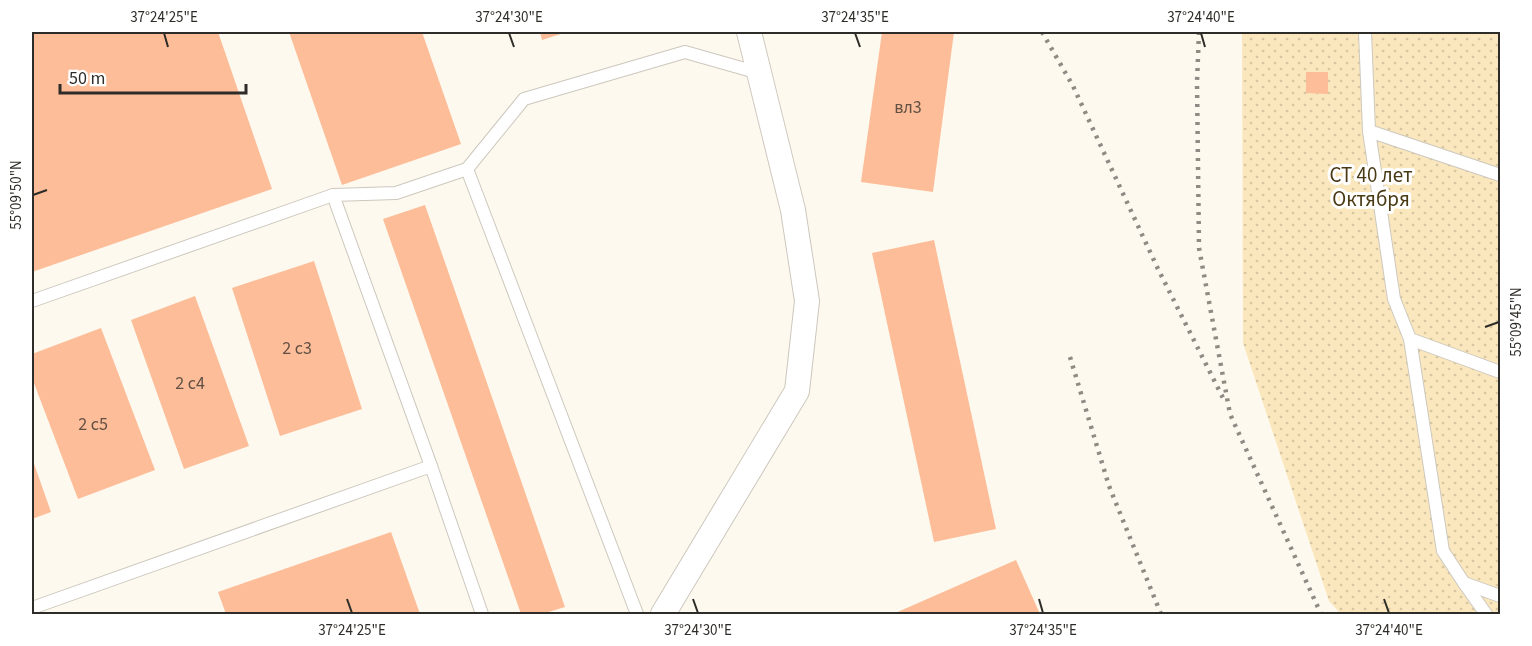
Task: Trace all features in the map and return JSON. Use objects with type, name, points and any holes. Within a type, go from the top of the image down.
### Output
[{"type":"street","points":[[663,615],[797,391],[807,301],[793,210],[749,32]]},
{"type":"lane","points":[[1365,32],[1369,131],[1394,299],[1410,339],[1443,551],[1486,615]]},
{"type":"lane","points":[[32,301],[333,195],[396,194],[467,169],[524,99],[685,52],[760,73]]},
{"type":"lane","points":[[1369,131],[1500,175]]},
{"type":"lane","points":[[467,169],[637,615]]},
{"type":"lane","points":[[333,195],[482,615]]},
{"type":"lane","points":[[1410,339],[1500,372]]},
{"type":"lane","points":[[32,608],[430,466]]},
{"type":"lane","points":[[1464,583],[1500,596]]},
{"type":"green space","name":"СТ 40 лет Октября","points":[[1242,32],[1500,32],[1500,614],[1341,614],[1329,601],[1243,343]]},
{"type":"building","points":[[32,32],[218,32],[272,189],[32,272]]},
{"type":"building","points":[[289,32],[422,32],[461,144],[342,185]]},
{"type":"building","points":[[540,32],[567,32],[542,40]]},
{"type":"building","points":[[882,32],[954,32],[933,192],[861,182]]},
{"type":"building","points":[[1306,72],[1328,72],[1328,94],[1306,93]]},
{"type":"building","points":[[425,205],[565,607],[542,614],[521,614],[383,219]]},
{"type":"building","points":[[934,240],[996,529],[934,542],[872,253]]},
{"type":"building","points":[[314,261],[362,409],[280,436],[232,288]]},
{"type":"building","points":[[195,296],[249,446],[184,469],[131,320]]},
{"type":"building","points":[[101,328],[155,470],[78,499],[32,378],[32,354]]},
{"type":"building","points":[[32,458],[51,512],[32,519]]},
{"type":"building","points":[[391,532],[420,614],[226,614],[218,592]]},
{"type":"building","points":[[1016,560],[1040,614],[893,614]]},
{"type":"railway","points":[[1042,32],[1073,86],[1158,269],[1224,400]]},
{"type":"railway","points":[[1199,32],[1197,82],[1199,248],[1230,414],[1321,614]]},
{"type":"railway","points":[[1070,357],[1109,486],[1161,614]]}]
